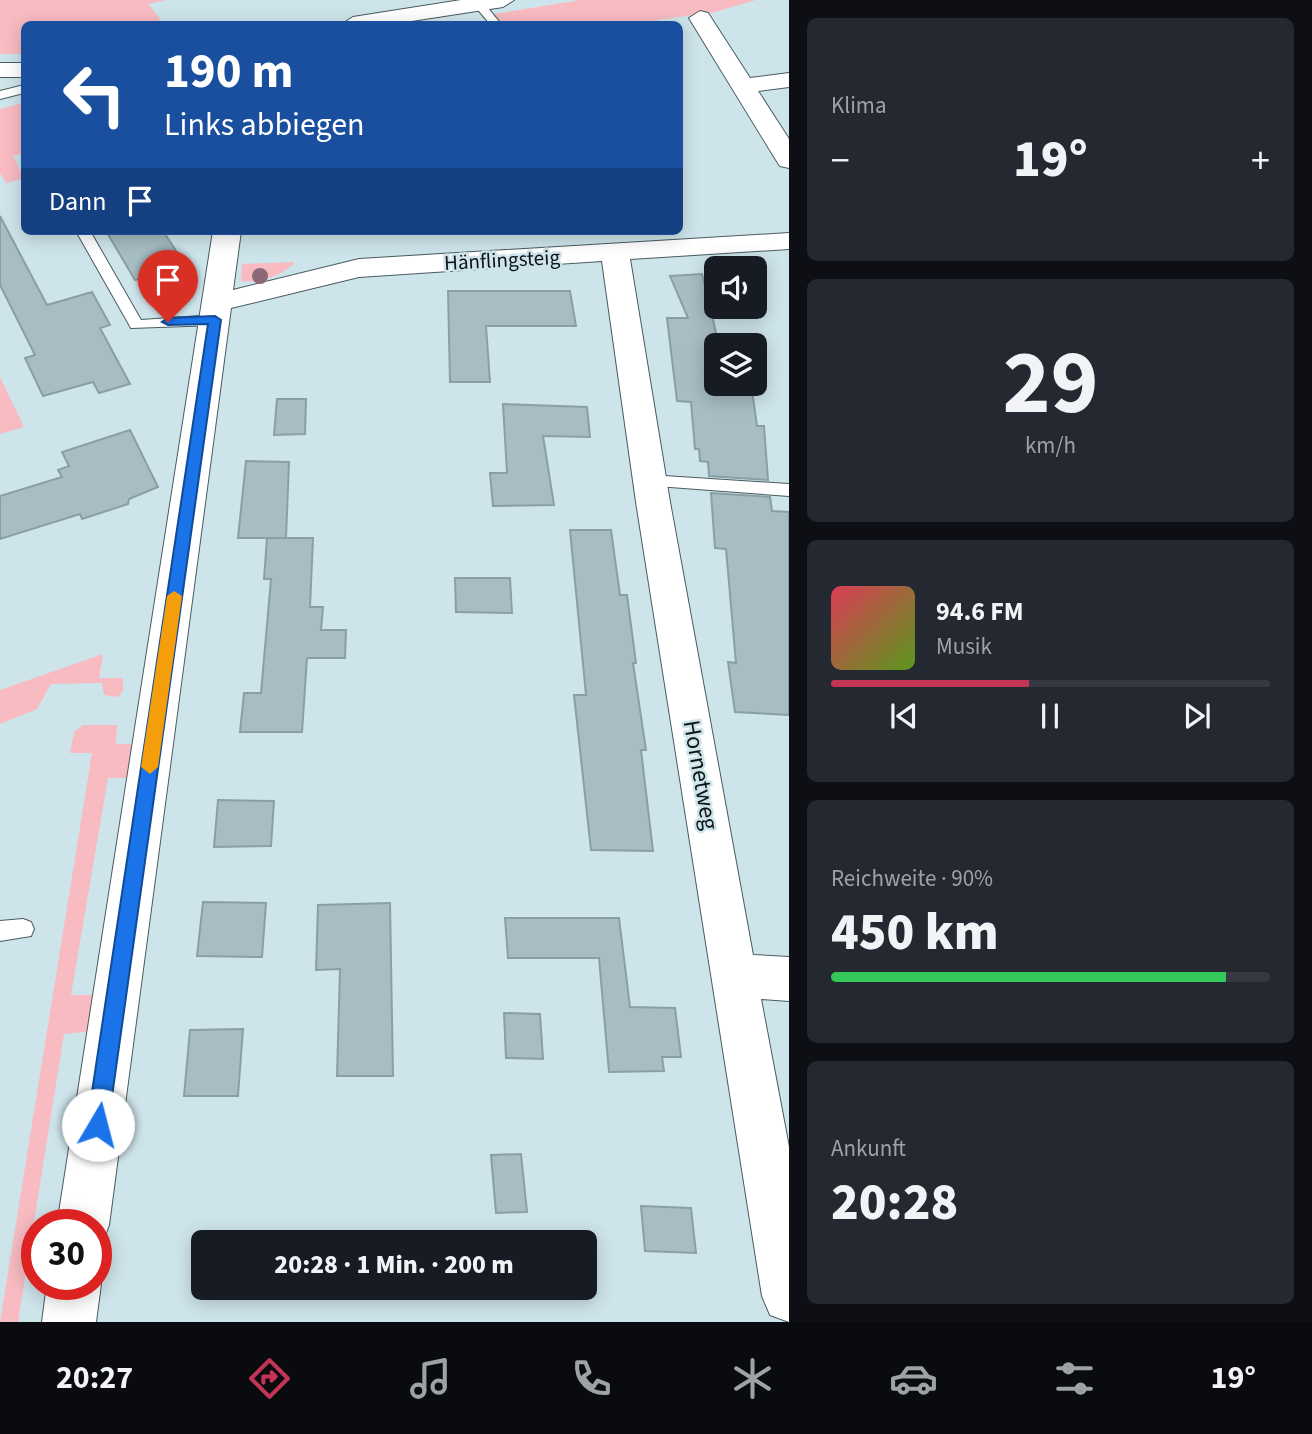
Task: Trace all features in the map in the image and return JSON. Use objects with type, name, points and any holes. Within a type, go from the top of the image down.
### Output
[{"type":"street","points":[[373,21],[503,0]]},
{"type":"street","points":[[700,19],[789,160]]},
{"type":"street","points":[[0,70],[21,70]]},
{"type":"street","points":[[743,86],[789,80]]},
{"type":"street","points":[[85,1209],[226,235]]},
{"type":"street","name":"Hänflingsteig","points":[[216,309],[236,299],[305,279],[359,268],[789,241]]},
{"type":"street","name":"Hornetweg","points":[[615,253],[649,481],[789,1296]]},
{"type":"street","points":[[735,975],[789,979]]},
{"type":"street","points":[[69,1322],[72,1300]]},
{"type":"lane","points":[[479,4],[493,21]]},
{"type":"lane","points":[[0,95],[21,90]]},
{"type":"lane","points":[[85,235],[136,325],[216,309]]},
{"type":"lane","points":[[649,481],[789,490]]},
{"type":"shaded area","points":[[0,0],[167,0],[148,4],[161,20],[156,21],[21,21],[21,54],[0,54]]},
{"type":"shaded area","points":[[581,0],[756,0],[715,12],[650,21],[500,21],[494,14]]},
{"type":"shaded area","points":[[21,104],[21,154],[13,156],[21,172],[21,179],[6,183],[0,173],[0,109]]},
{"type":"shaded area","points":[[295,262],[271,278],[241,281],[242,264]]},
{"type":"shaded area","points":[[186,266],[186,277],[177,273],[161,277],[160,283],[165,289],[185,285],[181,306],[148,305],[135,280]]},
{"type":"shaded area","points":[[0,377],[24,427],[0,434]]},
{"type":"shaded area","points":[[103,655],[99,678],[123,678],[123,691],[118,697],[104,695],[102,683],[51,684],[37,709],[0,724],[0,690]]},
{"type":"shaded area","points":[[83,725],[117,725],[116,744],[136,744],[131,778],[108,778],[71,995],[98,995],[93,1031],[64,1034],[36,1209],[21,1209],[22,1300],[18,1322],[0,1322],[92,753],[70,753],[74,732]]},
{"type":"building","points":[[0,216],[47,305],[92,292],[110,325],[100,328],[130,384],[99,393],[93,382],[43,396],[25,358],[35,355],[0,285]]},
{"type":"building","points":[[108,235],[166,235],[186,266],[135,280]]},
{"type":"building","points":[[702,274],[704,319],[713,319],[716,333],[704,333],[704,396],[753,396],[757,426],[764,426],[768,480],[709,476],[708,462],[700,461],[699,449],[695,449],[691,402],[677,401],[667,318],[688,318],[670,276]]},
{"type":"building","points":[[448,291],[570,291],[576,326],[486,326],[490,382],[450,382]]},
{"type":"building","points":[[277,399],[306,399],[305,434],[274,435]]},
{"type":"building","points":[[503,404],[587,407],[590,437],[543,436],[554,505],[493,506],[490,473],[507,473]]},
{"type":"building","points":[[130,430],[158,487],[129,499],[128,504],[82,519],[80,514],[0,539],[0,496],[62,477],[58,470],[69,466],[62,452]]},
{"type":"building","points":[[246,461],[289,462],[286,538],[238,538]]},
{"type":"building","points":[[711,493],[770,497],[772,511],[789,512],[789,715],[735,712],[728,662],[736,663],[726,549],[715,548]]},
{"type":"building","points":[[570,530],[611,530],[620,595],[627,595],[636,663],[633,663],[646,750],[641,750],[653,851],[591,850],[574,695],[586,695]]},
{"type":"building","points":[[267,538],[313,538],[310,607],[323,607],[321,630],[346,630],[345,658],[307,658],[302,732],[240,732],[244,693],[261,693],[271,579],[264,579]]},
{"type":"building","points":[[455,578],[510,578],[512,613],[456,612]]},
{"type":"building","points":[[218,800],[274,801],[271,846],[214,847]]},
{"type":"building","points":[[203,902],[266,903],[262,957],[197,956]]},
{"type":"building","points":[[390,903],[393,1076],[337,1076],[340,969],[316,970],[318,905]]},
{"type":"building","points":[[505,918],[619,918],[630,1007],[675,1008],[681,1057],[662,1057],[664,1071],[609,1072],[599,958],[508,958]]},
{"type":"building","points":[[504,1013],[540,1014],[543,1059],[506,1058]]},
{"type":"building","points":[[243,1029],[238,1096],[184,1096],[190,1030]]},
{"type":"building","points":[[521,1154],[527,1212],[496,1213],[491,1155]]},
{"type":"building","points":[[641,1206],[691,1208],[696,1253],[645,1251]]},
{"type":"slow traffic","points":[[150,767],[174,596]]},
{"type":"route","points":[[98,1125],[215,320],[168,322]]}]
